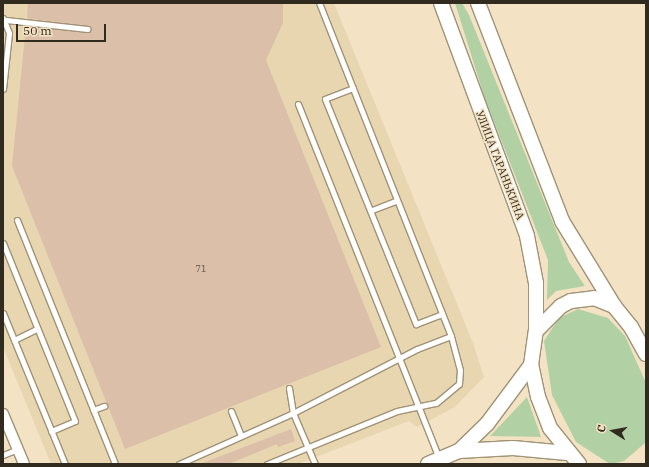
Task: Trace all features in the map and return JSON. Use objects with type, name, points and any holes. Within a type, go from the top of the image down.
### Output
[{"type":"main road","name":"УЛИЦА ГАРАНЬКИНА","points":[[441,3],[527,236],[536,284],[536,331],[531,365]]},
{"type":"main road","points":[[478,3],[562,220],[614,306],[631,327],[646,354]]},
{"type":"main road","points":[[536,331],[552,312],[571,301],[594,298],[614,306]]},
{"type":"main road","points":[[459,451],[487,424],[531,365]]},
{"type":"main road","points":[[531,365],[538,398],[550,428],[567,452],[579,464]]},
{"type":"main road","points":[[434,461],[459,451],[513,448],[567,452]]},
{"type":"street","points":[[3,414],[24,464]]},
{"type":"lane","points":[[267,464],[397,411],[420,409],[436,403],[458,384],[460,370],[451,336],[319,3]]},
{"type":"lane","points":[[3,89],[9,33],[5,19],[88,29]]},
{"type":"lane","points":[[352,88],[325,99],[372,210],[416,324],[442,314]]},
{"type":"lane","points":[[298,104],[420,409],[434,461]]},
{"type":"lane","points":[[372,210],[396,200]]},
{"type":"lane","points":[[17,220],[115,464]]},
{"type":"lane","points":[[3,243],[74,421],[51,431]]},
{"type":"lane","points":[[3,313],[65,464]]},
{"type":"lane","points":[[14,340],[37,329]]},
{"type":"lane","points":[[179,464],[293,413],[399,359],[451,336]]},
{"type":"lane","points":[[289,388],[293,413],[316,464]]},
{"type":"lane","points":[[93,410],[104,406]]},
{"type":"lane","points":[[231,411],[241,436]]},
{"type":"lane","points":[[3,455],[18,449]]},
{"type":"shaded area","points":[[3,3],[334,3],[473,343],[484,377],[455,407],[417,427],[409,421],[298,464],[51,464],[3,347]]},
{"type":"green space","points":[[455,3],[462,3],[469,15],[569,262],[585,286],[556,291],[547,300],[548,260],[484,96]]},
{"type":"green space","points":[[578,309],[608,318],[625,336],[646,383],[645,443],[624,461],[610,464],[576,442],[552,395],[544,341],[559,318]]},
{"type":"green space","points":[[527,397],[541,437],[490,436],[511,414]]},
{"type":"building","points":[[28,3],[283,3],[283,23],[266,60],[381,347],[125,449],[12,166],[26,26],[88,33],[92,28],[27,18]]},
{"type":"building","points":[[291,429],[295,441],[278,447],[277,444],[229,464],[200,464]]}]
